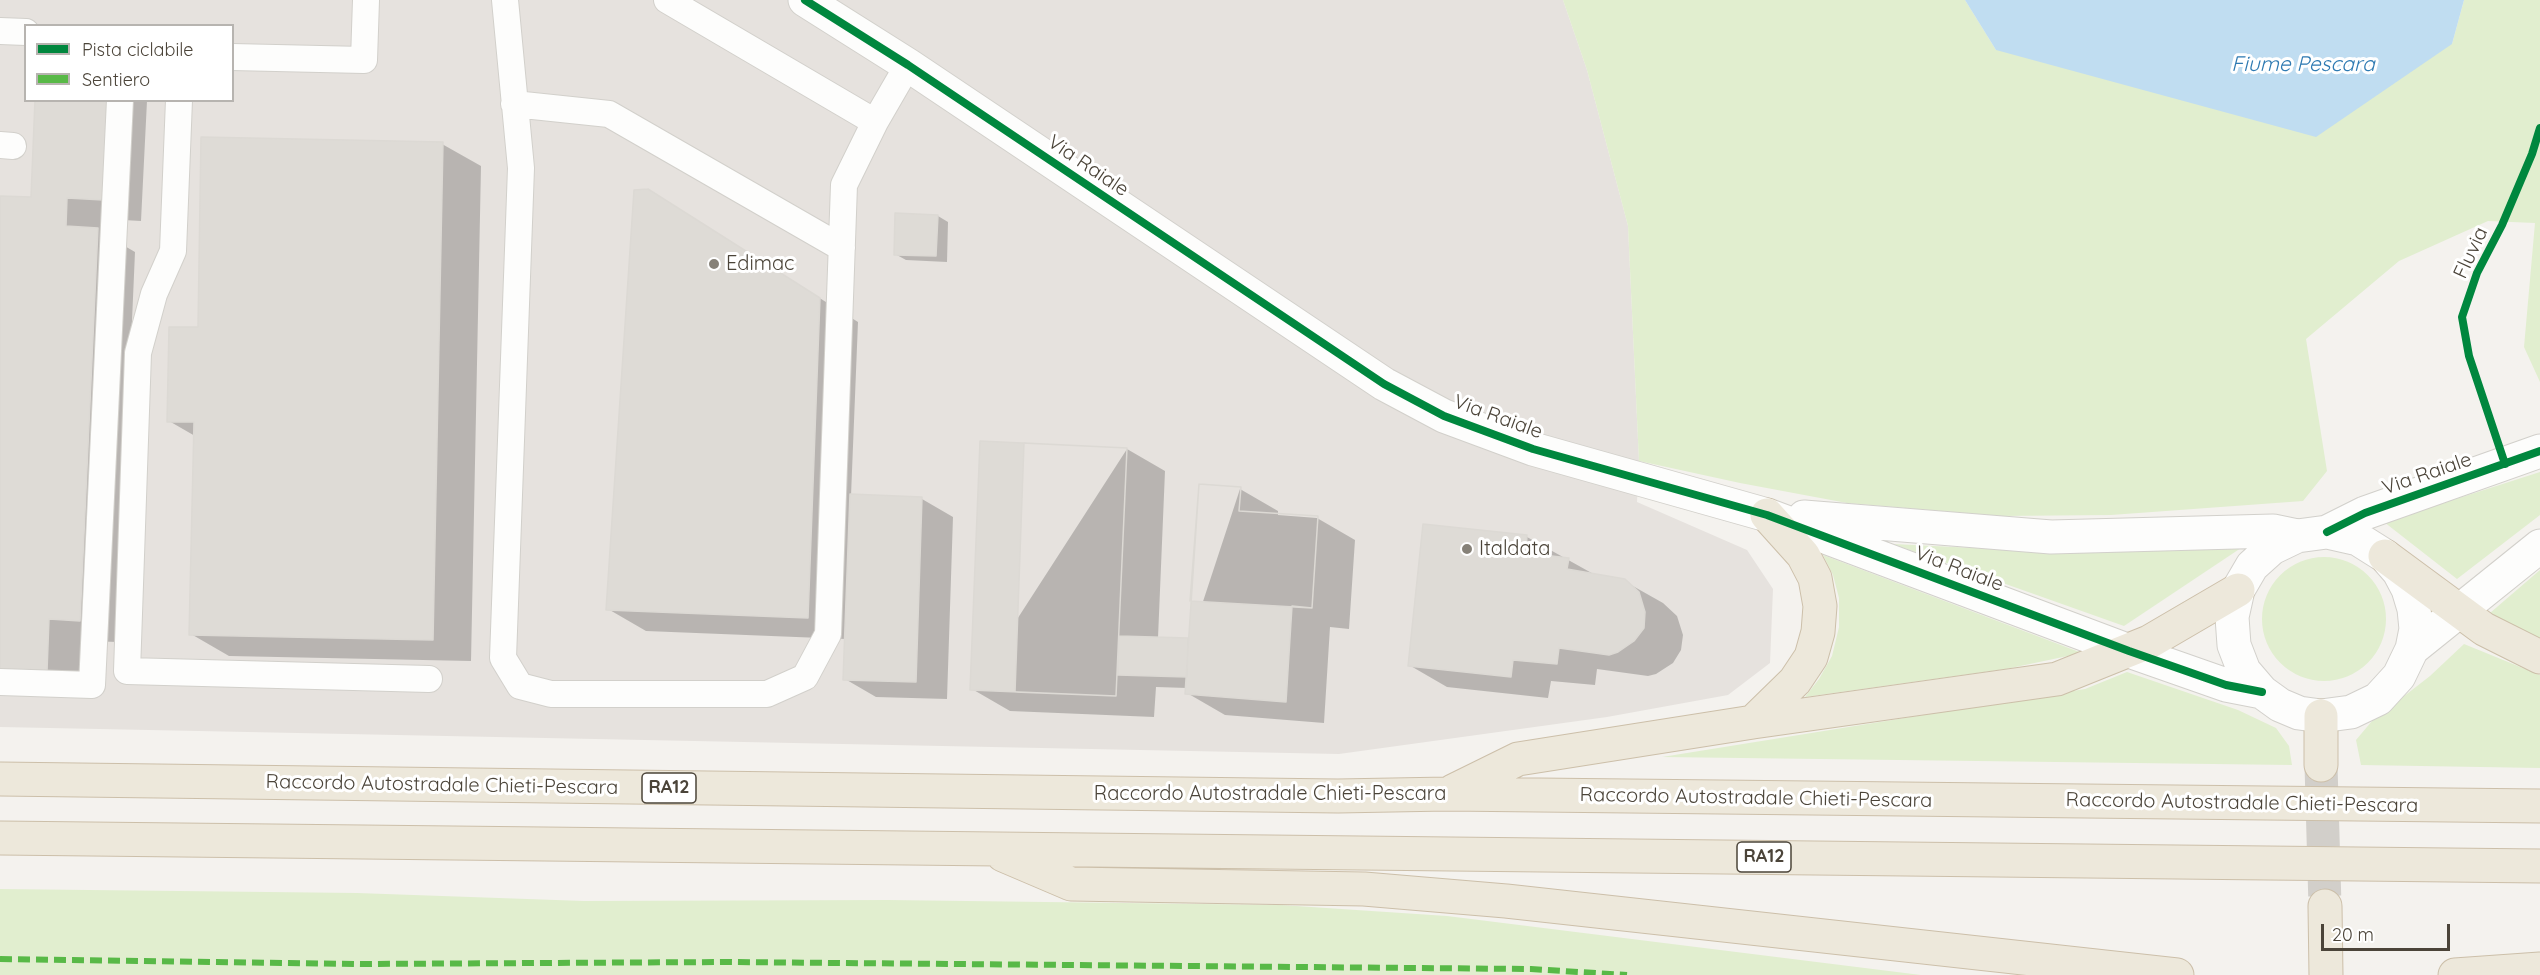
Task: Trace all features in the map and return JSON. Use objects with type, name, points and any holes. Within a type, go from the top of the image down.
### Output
[{"type":"highway","points":[[1753,722],[1795,681],[1806,665],[1811,657],[1819,624],[1820,606],[1815,578],[1803,555],[1767,514]]},
{"type":"highway","points":[[2385,556],[2484,629],[2540,657]]},
{"type":"highway","points":[[1447,794],[1518,759],[1753,722],[2056,679],[2129,651],[2238,590]]},
{"type":"highway","points":[[2321,716],[2321,765]]},
{"type":"highway","name":"Raccordo Autostradale Chieti-Pescara","points":[[0,779],[1338,796],[1447,794],[2540,806]]},
{"type":"highway","name":"RA12","points":[[0,838],[2540,866]]},
{"type":"highway","points":[[988,849],[1071,884],[1387,891],[1506,901],[2177,975]]},
{"type":"highway","points":[[2325,906],[2326,975]]},
{"type":"highway","points":[[2455,975],[2540,969]]},
{"type":"street","name":"Via Raiale","points":[[805,0],[908,65],[1384,384],[1444,416],[1533,449],[1767,514],[2129,651],[2226,685],[2262,692]]},
{"type":"street","name":"Via Raiale","points":[[1767,514],[2050,537],[2273,531],[2312,534],[2540,451]]},
{"type":"street","points":[[2312,534],[2358,539],[2385,556],[2399,572],[2408,589],[2414,609],[2416,629],[2412,649],[2399,676],[2378,699],[2351,712],[2321,716],[2299,713],[2280,705],[2262,692],[2244,671],[2234,645],[2232,617],[2238,590],[2252,566],[2272,548],[2312,534]]},
{"type":"street","points":[[2412,649],[2540,546]]},
{"type":"lane","points":[[234,57],[364,60],[366,0]]},
{"type":"lane","points":[[505,0],[521,168],[502,658],[520,686],[551,694],[767,694],[805,677],[828,634],[844,185],[875,122],[908,65]]},
{"type":"lane","points":[[667,0],[875,122]]},
{"type":"lane","points":[[0,31],[24,32]]},
{"type":"lane","points":[[0,682],[92,686],[120,102]]},
{"type":"lane","points":[[179,102],[173,250],[154,294],[138,353],[127,671],[429,679]]},
{"type":"lane","points":[[514,104],[609,114],[842,248]]},
{"type":"shaded area","points":[[0,0],[1563,0],[1587,70],[1628,226],[1639,461],[1637,502],[1747,550],[1773,589],[1770,663],[1728,695],[1607,717],[1339,754],[0,727]]},
{"type":"green space","points":[[1563,0],[1965,0],[1996,50],[2452,44],[2464,0],[2540,0],[2540,382],[2524,347],[2535,223],[2488,221],[2399,261],[2306,339],[2327,471],[2303,501],[2111,515],[2000,516],[1847,503],[1639,461],[1628,226],[1587,70]]},
{"type":"green space","points":[[2540,472],[2540,515],[2457,579],[2384,522]]},
{"type":"green space","points":[[1893,544],[2056,552],[2247,544],[2124,626]]},
{"type":"green space","points":[[1823,555],[2082,653],[2006,669],[1805,697],[1832,656],[1839,627],[1839,598],[1833,575]]},
{"type":"green space","points":[[2324,557],[2348,561],[2368,575],[2382,595],[2386,619],[2382,643],[2368,663],[2348,677],[2324,681],[2300,677],[2280,663],[2266,643],[2262,619],[2266,595],[2280,575],[2300,561]]},
{"type":"green space","points":[[2540,570],[2540,640],[2490,613]]},
{"type":"green space","points":[[2464,644],[2540,675],[2540,768],[2361,765],[2356,740],[2372,721],[2430,676]]},
{"type":"green space","points":[[2127,672],[2238,710],[2276,728],[2289,746],[2292,765],[1662,757],[2085,689]]},
{"type":"green space","points":[[0,889],[357,893],[584,901],[888,900],[1281,905],[1447,916],[1921,975],[0,975]]},
{"type":"water","name":"Fiume Pescara","points":[[1965,0],[2464,0],[2452,44],[2316,137],[1996,50]]},
{"type":"building","points":[[35,102],[108,102],[103,200],[67,198],[66,226],[98,228],[80,621],[49,619],[47,671],[0,669],[0,196],[31,197]]},
{"type":"building","points":[[201,137],[443,142],[433,640],[189,635],[194,422],[167,422],[169,327],[198,327]]},
{"type":"building","points":[[648,189],[820,298],[808,618],[606,610],[634,190]]},
{"type":"building","points":[[895,213],[938,215],[936,256],[894,255]]},
{"type":"building","points":[[980,441],[1127,448],[1116,696],[970,690]]},
{"type":"building","points":[[1024,443],[1127,448],[1116,696],[1015,692]]},
{"type":"building","points":[[1199,484],[1241,487],[1239,511],[1318,516],[1312,608],[1292,606],[1286,702],[1185,694]]},
{"type":"building","points":[[1199,484],[1241,487],[1239,511],[1318,516],[1312,608],[1190,601]]},
{"type":"building","points":[[850,494],[922,497],[916,682],[843,680]]},
{"type":"building","points":[[1423,524],[1527,535],[1526,553],[1569,558],[1567,569],[1625,579],[1639,592],[1645,612],[1644,628],[1634,641],[1609,655],[1559,648],[1557,664],[1513,660],[1511,677],[1408,666]]},
{"type":"building","points":[[1119,636],[1188,638],[1187,677],[1118,675]]},
{"type":"tunnel","points":[[2321,765],[2325,906]]},
{"type":"marked path","points":[[0,959],[361,964],[725,962],[1531,969],[1627,975]]},
{"type":"cycle path","points":[[805,0],[908,65],[1384,384],[1444,416],[1533,449],[1767,515],[2129,651],[2226,685],[2262,692]]},
{"type":"cycle path","name":"Fluvia","points":[[2505,464],[2469,356],[2462,317],[2477,273],[2502,225],[2532,154],[2540,128]]},
{"type":"cycle path","points":[[2327,532],[2365,513],[2540,451]]},
{"type":"place","name":"Edimac","points":[[714,264]]},
{"type":"place","name":"Italdata","points":[[1467,549]]}]
